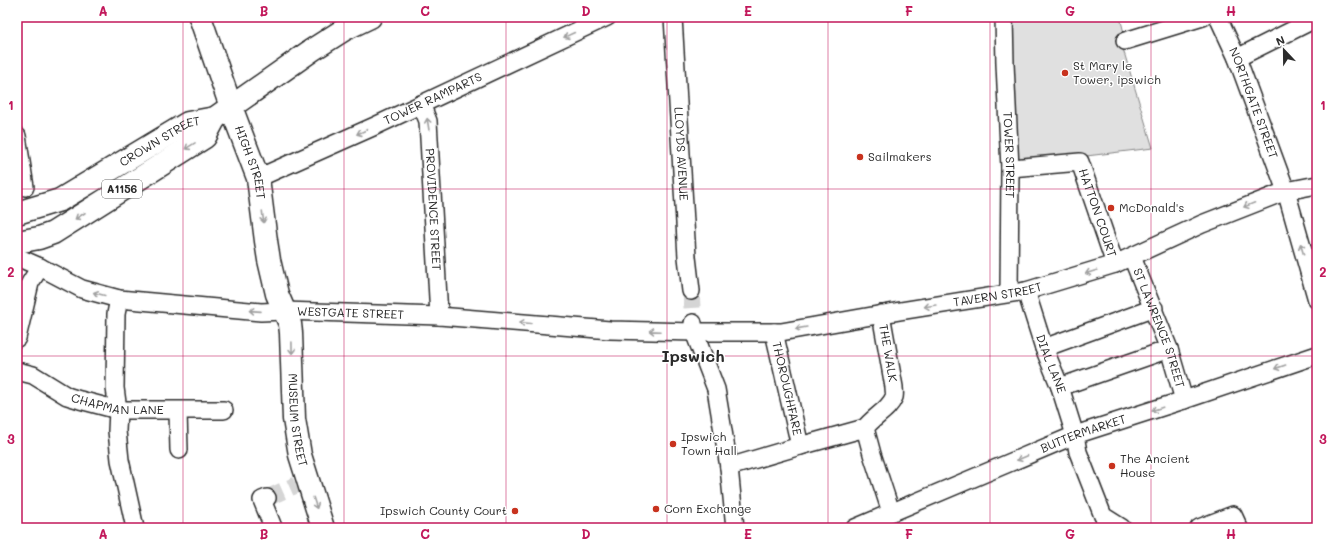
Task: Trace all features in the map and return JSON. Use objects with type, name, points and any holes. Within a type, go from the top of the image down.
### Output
[{"type":"main road","name":"HIGH STREET","points":[[200,17],[223,112],[258,178],[266,240],[277,294],[284,311]]},
{"type":"main road","name":"CROWN STREET","points":[[19,213],[60,200],[188,123],[223,112],[312,50],[345,29],[370,17]]},
{"type":"main road","name":"CROWN STREET","points":[[17,242],[39,238],[53,233],[205,137],[223,112]]},
{"type":"main road","name":"MUSEUM STREET","points":[[284,311],[292,333],[294,419],[300,455],[302,483],[323,528]]},
{"type":"street","name":"TOWER RAMPARTS","points":[[258,178],[421,104],[605,17]]},
{"type":"street","name":"LLOYDS AVENUE","points":[[673,17],[687,257],[691,291]]},
{"type":"street","name":"TOWER STREET","points":[[1004,17],[1010,168],[1010,293]]},
{"type":"street","points":[[1124,40],[1204,17]]},
{"type":"street","name":"NORTHGATE STREET","points":[[1218,17],[1237,58],[1286,191],[1317,300]]},
{"type":"street","points":[[1237,58],[1317,18]]},
{"type":"street","name":"PROVIDENCE STREET","points":[[421,104],[428,122],[439,316]]},
{"type":"street","points":[[17,136],[25,187]]},
{"type":"street","name":"HATTON COURT","points":[[1010,168],[1080,162],[1115,264]]},
{"type":"street","name":"TAVERN STREET","points":[[694,327],[781,332],[881,314],[1010,293],[1026,292],[1115,264],[1202,224],[1286,191],[1317,185]]},
{"type":"street","name":"WESTGATE STREET","points":[[17,257],[82,289],[119,299],[261,312],[284,311],[439,316],[610,330],[694,327]]},
{"type":"street","name":"ST LAWRENCE STREET","points":[[1132,257],[1154,308],[1169,349],[1184,400]]},
{"type":"street","points":[[17,338],[30,283],[40,267]]},
{"type":"street","name":"DIAL LANE","points":[[1026,292],[1044,348],[1060,387],[1075,435],[1078,452],[1103,516],[1122,528]]},
{"type":"street","points":[[119,299],[116,314],[115,380],[118,410],[116,431],[120,460],[135,528]]},
{"type":"street","points":[[1044,348],[1154,308]]},
{"type":"street","name":"THE WALK","points":[[865,428],[886,409],[894,396],[894,387],[881,314]]},
{"type":"street","points":[[694,327],[716,389],[729,467],[735,528]]},
{"type":"street","name":"THOROUGHFARE","points":[[774,332],[800,446]]},
{"type":"street","points":[[1060,387],[1169,349]]},
{"type":"street","name":"BUTTERMARKET","points":[[855,528],[1075,435],[1317,355]]},
{"type":"street","name":"CHAPMAN LANE","points":[[17,370],[33,375],[67,396],[118,410],[224,410]]},
{"type":"street","points":[[178,411],[179,450]]},
{"type":"street","points":[[865,428],[891,512]]},
{"type":"street","name":"THOROUGHFARE","points":[[729,467],[865,428]]},
{"type":"street","points":[[267,498],[262,500],[273,527],[271,528]]},
{"type":"street","points":[[1199,528],[1233,515],[1239,528]]},
{"type":"shaded area","points":[[1009,17],[1120,17],[1125,37],[1120,39],[1153,148],[1078,157],[1013,161]]},
{"type":"tunnel","points":[[691,291],[693,323]]},
{"type":"tunnel","points":[[267,498],[296,485]]},
{"type":"place","name":"St Mary le Tower, ipswich","points":[[1065,73]]},
{"type":"place","name":"Sailmakers","points":[[860,157]]},
{"type":"place","name":"McDonald's","points":[[1111,208]]},
{"type":"place","name":"Ipswich Town Hall","points":[[673,444]]},
{"type":"place","name":"The Ancient House","points":[[1112,466]]},
{"type":"place","name":"Corn Exchange","points":[[656,509]]},
{"type":"place","name":"Ipswich County Court","points":[[515,511]]},
{"type":"district","name":"Ipswich","points":[[693,356]]}]
